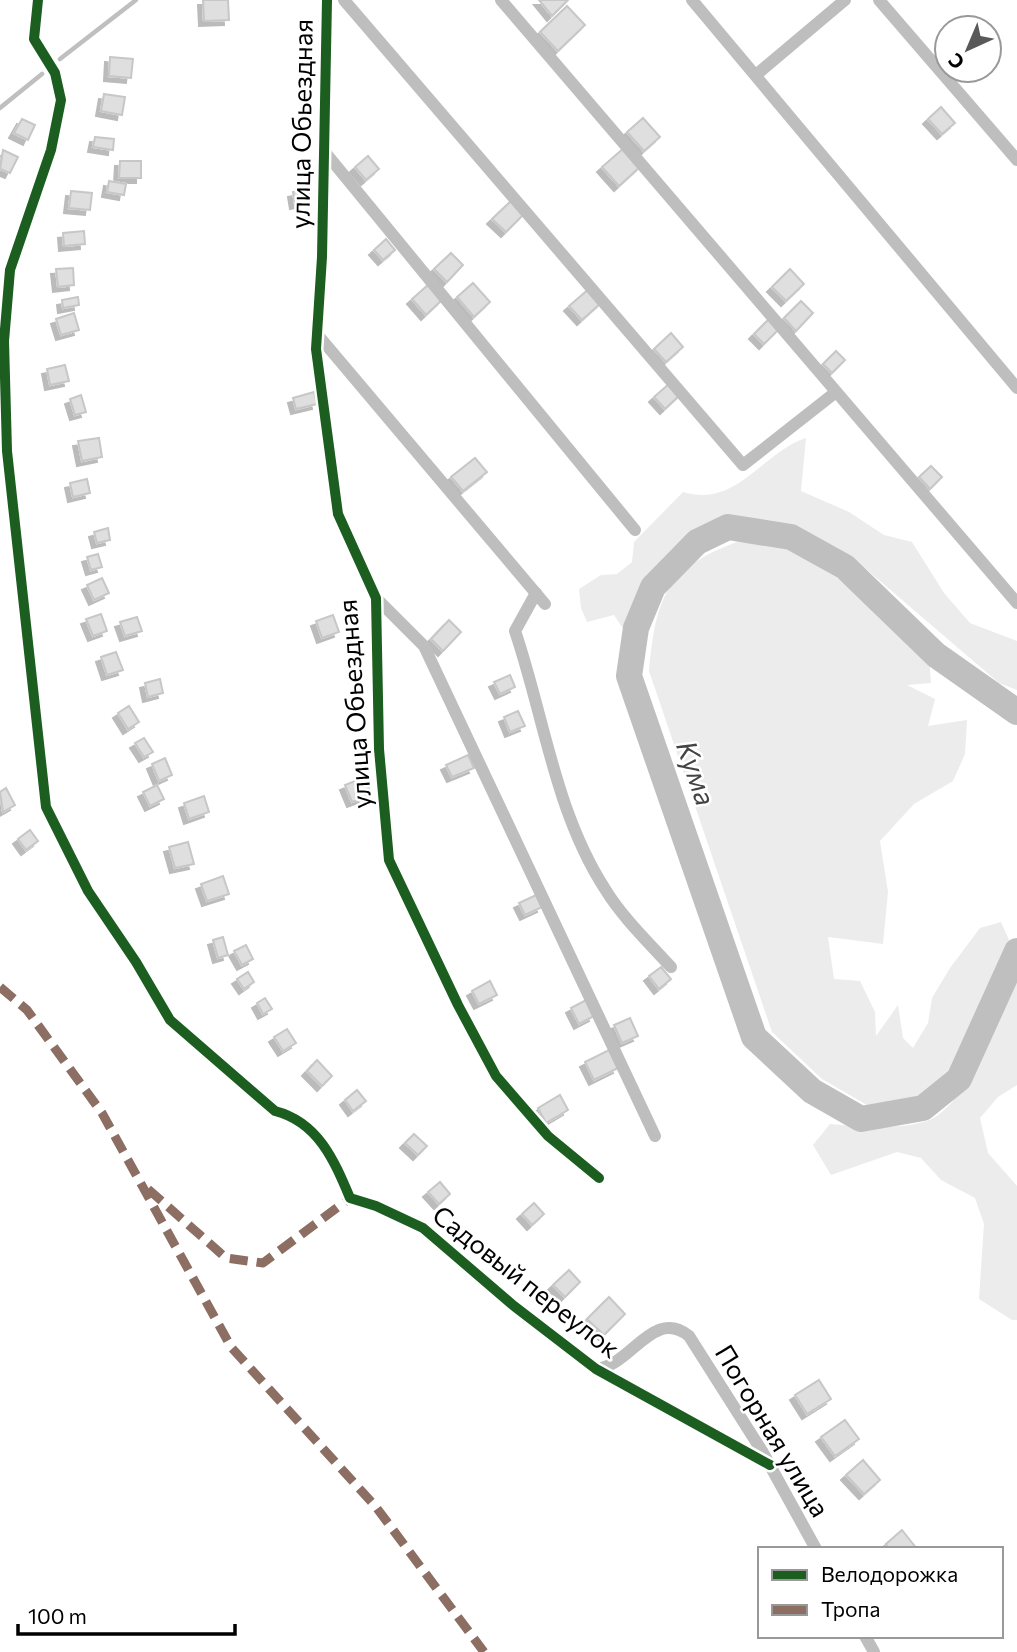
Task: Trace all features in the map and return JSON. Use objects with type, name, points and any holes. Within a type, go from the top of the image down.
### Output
[{"type":"street","name":"Садовый переулок","points":[[38,0],[34,39],[55,73],[61,100],[51,150],[10,270],[4,341],[7,451],[46,807],[88,891],[136,962],[170,1020],[264,1103],[275,1111],[293,1116],[311,1128],[333,1157],[350,1198],[376,1206],[424,1228],[514,1306],[596,1369],[770,1465]]},
{"type":"street","name":"улица Обьездная","points":[[327,0],[316,349],[338,514],[376,598],[379,749],[389,860],[458,1005],[496,1076],[548,1136],[599,1178]]},
{"type":"street","points":[[344,0],[743,465],[836,392]]},
{"type":"street","points":[[501,0],[1017,603]]},
{"type":"street","points":[[692,0],[757,74],[1017,388]]},
{"type":"street","points":[[757,74],[845,0]]},
{"type":"street","points":[[879,0],[1017,160]]},
{"type":"street","points":[[324,151],[635,530]]},
{"type":"street","points":[[317,334],[545,604]]},
{"type":"street","points":[[536,593],[515,631],[570,816],[586,856],[606,891],[671,967]]},
{"type":"street","points":[[376,598],[424,646],[655,1136]]},
{"type":"street","name":"Погорная улица","points":[[596,1369],[610,1368],[657,1329],[670,1326],[689,1336],[770,1465],[815,1547]]},
{"type":"shaded area","points":[[806,438],[801,491],[849,512],[884,535],[912,542],[944,593],[970,623],[1017,641],[1017,690],[999,683],[859,563],[793,530],[725,521],[694,535],[644,586],[624,630],[614,615],[587,622],[581,608],[579,589],[601,575],[617,574],[632,562],[634,542],[683,492],[702,495],[734,486],[790,445]]},
{"type":"shaded area","points":[[737,542],[783,546],[836,577],[929,657],[931,683],[907,685],[935,699],[928,726],[967,720],[965,754],[953,781],[914,804],[880,841],[888,892],[883,944],[828,937],[834,979],[860,981],[875,1012],[876,1036],[898,1005],[903,1038],[913,1048],[928,1023],[932,998],[950,968],[980,928],[1001,922],[1010,942],[953,1068],[917,1097],[867,1105],[822,1079],[772,1032],[649,671],[656,624],[669,589],[679,575],[694,563]]},
{"type":"shaded area","points":[[1017,979],[1017,1085],[998,1097],[980,1118],[988,1153],[1017,1186],[1017,1320],[1012,1320],[979,1299],[984,1224],[975,1198],[941,1180],[921,1158],[897,1152],[831,1175],[813,1145],[830,1124],[904,1126],[927,1121],[941,1113],[955,1099],[980,1059]]},
{"type":"building","points":[[203,0],[228,0],[229,20],[204,21]]},
{"type":"building","points":[[539,0],[568,0],[552,16]]},
{"type":"building","points":[[567,6],[585,25],[558,51],[540,32]]},
{"type":"building","points":[[110,57],[133,59],[131,78],[109,76]]},
{"type":"building","points":[[104,94],[125,97],[122,115],[101,111]]},
{"type":"building","points":[[941,107],[955,123],[942,134],[928,119]]},
{"type":"building","points":[[643,118],[660,137],[644,151],[627,132]]},
{"type":"building","points":[[22,119],[35,125],[28,140],[14,133]]},
{"type":"building","points":[[95,137],[114,139],[113,150],[93,147]]},
{"type":"building","points":[[624,148],[641,166],[619,186],[602,167]]},
{"type":"building","points":[[3,150],[18,157],[10,173],[0,169]]},
{"type":"building","points":[[368,156],[379,169],[366,180],[355,167]]},
{"type":"building","points":[[120,161],[141,161],[141,178],[119,178]]},
{"type":"building","points":[[109,181],[126,184],[124,195],[107,192]]},
{"type":"building","points":[[308,189],[310,201],[295,204],[293,192]]},
{"type":"building","points":[[71,191],[92,193],[90,210],[69,208]]},
{"type":"building","points":[[511,201],[524,214],[506,232],[492,219]]},
{"type":"building","points":[[84,231],[85,244],[64,246],[63,233]]},
{"type":"building","points":[[386,239],[395,250],[383,260],[374,250]]},
{"type":"building","points":[[451,253],[463,265],[447,282],[434,269]]},
{"type":"building","points":[[73,268],[74,285],[58,287],[56,269]]},
{"type":"building","points":[[790,269],[804,284],[786,301],[772,287]]},
{"type":"building","points":[[473,283],[490,302],[474,317],[457,297]]},
{"type":"building","points":[[428,285],[442,300],[426,315],[412,299]]},
{"type":"building","points":[[590,288],[602,302],[582,320],[569,306]]},
{"type":"building","points":[[78,297],[79,305],[63,308],[62,300]]},
{"type":"building","points":[[801,301],[813,313],[796,331],[784,318]]},
{"type":"building","points":[[74,313],[79,330],[61,335],[56,319]]},
{"type":"building","points":[[770,318],[780,328],[764,344],[754,334]]},
{"type":"building","points":[[671,333],[683,347],[666,362],[654,349]]},
{"type":"building","points":[[836,351],[845,360],[832,373],[823,364]]},
{"type":"building","points":[[65,365],[69,381],[50,385],[47,369]]},
{"type":"building","points":[[671,382],[682,393],[665,409],[654,397]]},
{"type":"building","points":[[314,392],[317,404],[296,409],[293,398]]},
{"type":"building","points":[[81,395],[86,412],[75,415],[70,399]]},
{"type":"building","points":[[99,438],[102,457],[82,461],[78,441]]},
{"type":"building","points":[[475,458],[487,472],[463,491],[451,477]]},
{"type":"building","points":[[931,466],[942,477],[930,489],[919,477]]},
{"type":"building","points":[[87,479],[90,493],[73,497],[70,483]]},
{"type":"building","points":[[108,528],[110,540],[97,543],[94,532]]},
{"type":"building","points":[[98,554],[102,567],[91,570],[87,557]]},
{"type":"building","points":[[102,578],[109,593],[94,600],[87,585]]},
{"type":"building","points":[[101,614],[107,631],[93,636],[86,619]]},
{"type":"building","points":[[333,615],[339,632],[322,638],[316,621]]},
{"type":"building","points":[[137,617],[142,631],[125,636],[120,622]]},
{"type":"building","points":[[449,620],[461,632],[443,651],[431,639]]},
{"type":"building","points":[[116,652],[123,670],[107,675],[101,657]]},
{"type":"building","points":[[510,675],[515,687],[500,694],[494,682]]},
{"type":"building","points":[[160,679],[163,693],[148,697],[145,683]]},
{"type":"building","points":[[129,706],[139,722],[128,729],[118,713]]},
{"type":"building","points":[[518,711],[525,726],[510,732],[504,717]]},
{"type":"building","points":[[144,738],[153,752],[144,757],[135,743]]},
{"type":"building","points":[[468,755],[474,768],[452,777],[446,765]]},
{"type":"building","points":[[165,758],[172,775],[159,781],[152,764]]},
{"type":"building","points":[[365,777],[371,795],[352,802],[345,785]]},
{"type":"building","points":[[157,785],[164,799],[150,806],[143,792]]},
{"type":"building","points":[[6,788],[15,805],[3,812],[0,792]]},
{"type":"building","points":[[204,796],[209,812],[189,819],[184,803]]},
{"type":"building","points":[[30,830],[38,841],[26,850],[18,839]]},
{"type":"building","points":[[188,842],[194,864],[175,868],[169,847]]},
{"type":"building","points":[[223,876],[229,894],[207,901],[201,884]]},
{"type":"building","points":[[536,895],[542,907],[525,915],[519,903]]},
{"type":"building","points":[[223,937],[228,955],[218,958],[213,940]]},
{"type":"building","points":[[246,945],[253,959],[242,965],[234,951]]},
{"type":"building","points":[[661,967],[671,979],[659,989],[649,976]]},
{"type":"building","points":[[248,972],[254,982],[244,989],[237,979]]},
{"type":"building","points":[[490,981],[497,995],[479,1004],[472,991]]},
{"type":"building","points":[[265,998],[272,1009],[263,1014],[257,1003]]},
{"type":"building","points":[[586,1000],[594,1016],[579,1024],[571,1008]]},
{"type":"building","points":[[630,1018],[638,1036],[622,1043],[614,1025]]},
{"type":"building","points":[[287,1029],[296,1043],[283,1051],[274,1037]]},
{"type":"building","points":[[609,1050],[618,1068],[594,1080],[585,1062]]},
{"type":"building","points":[[317,1060],[332,1076],[322,1086],[307,1071]]},
{"type":"building","points":[[357,1090],[366,1101],[353,1111],[345,1100]]},
{"type":"building","points":[[560,1095],[568,1110],[546,1123],[538,1108]]},
{"type":"building","points":[[414,1134],[427,1146],[418,1155],[405,1143]]},
{"type":"building","points":[[440,1182],[450,1194],[439,1204],[428,1192]]},
{"type":"building","points":[[534,1203],[544,1214],[532,1225],[522,1214]]},
{"type":"building","points":[[569,1270],[580,1282],[565,1297],[553,1285]]},
{"type":"building","points":[[609,1297],[625,1314],[604,1335],[587,1319]]},
{"type":"building","points":[[819,1380],[831,1399],[807,1414],[795,1395]]},
{"type":"building","points":[[845,1420],[859,1439],[835,1456],[821,1437]]},
{"type":"building","points":[[863,1460],[880,1480],[864,1494],[846,1475]]},
{"type":"building","points":[[902,1530],[915,1547],[888,1547],[886,1544]]},
{"type":"waterway","points":[[60,59],[136,0]]},
{"type":"waterway","points":[[0,108],[42,74]]},
{"type":"waterway","name":"Кума","points":[[1017,712],[936,655],[845,567],[791,537],[728,527],[697,542],[653,587],[636,628],[629,676],[754,1037],[812,1091],[861,1119],[923,1108],[959,1079],[1017,951]]},
{"type":"marked path","points":[[0,987],[27,1010],[102,1113],[231,1347],[376,1507],[484,1652]]},
{"type":"marked path","points":[[148,1189],[226,1258],[263,1263],[350,1198]]},
{"type":"cycle path","points":[[38,0],[34,39],[55,73],[61,100],[51,150],[10,270],[4,341],[7,451],[46,807],[88,891],[136,962],[170,1020],[275,1111],[290,1116],[313,1133],[331,1157],[350,1198],[376,1206],[423,1228],[514,1306],[596,1369],[770,1465]]},
{"type":"cycle path","points":[[327,0],[322,257],[316,349],[338,514],[376,598],[379,749],[389,860],[458,1005],[496,1076],[548,1136],[599,1178]]}]
